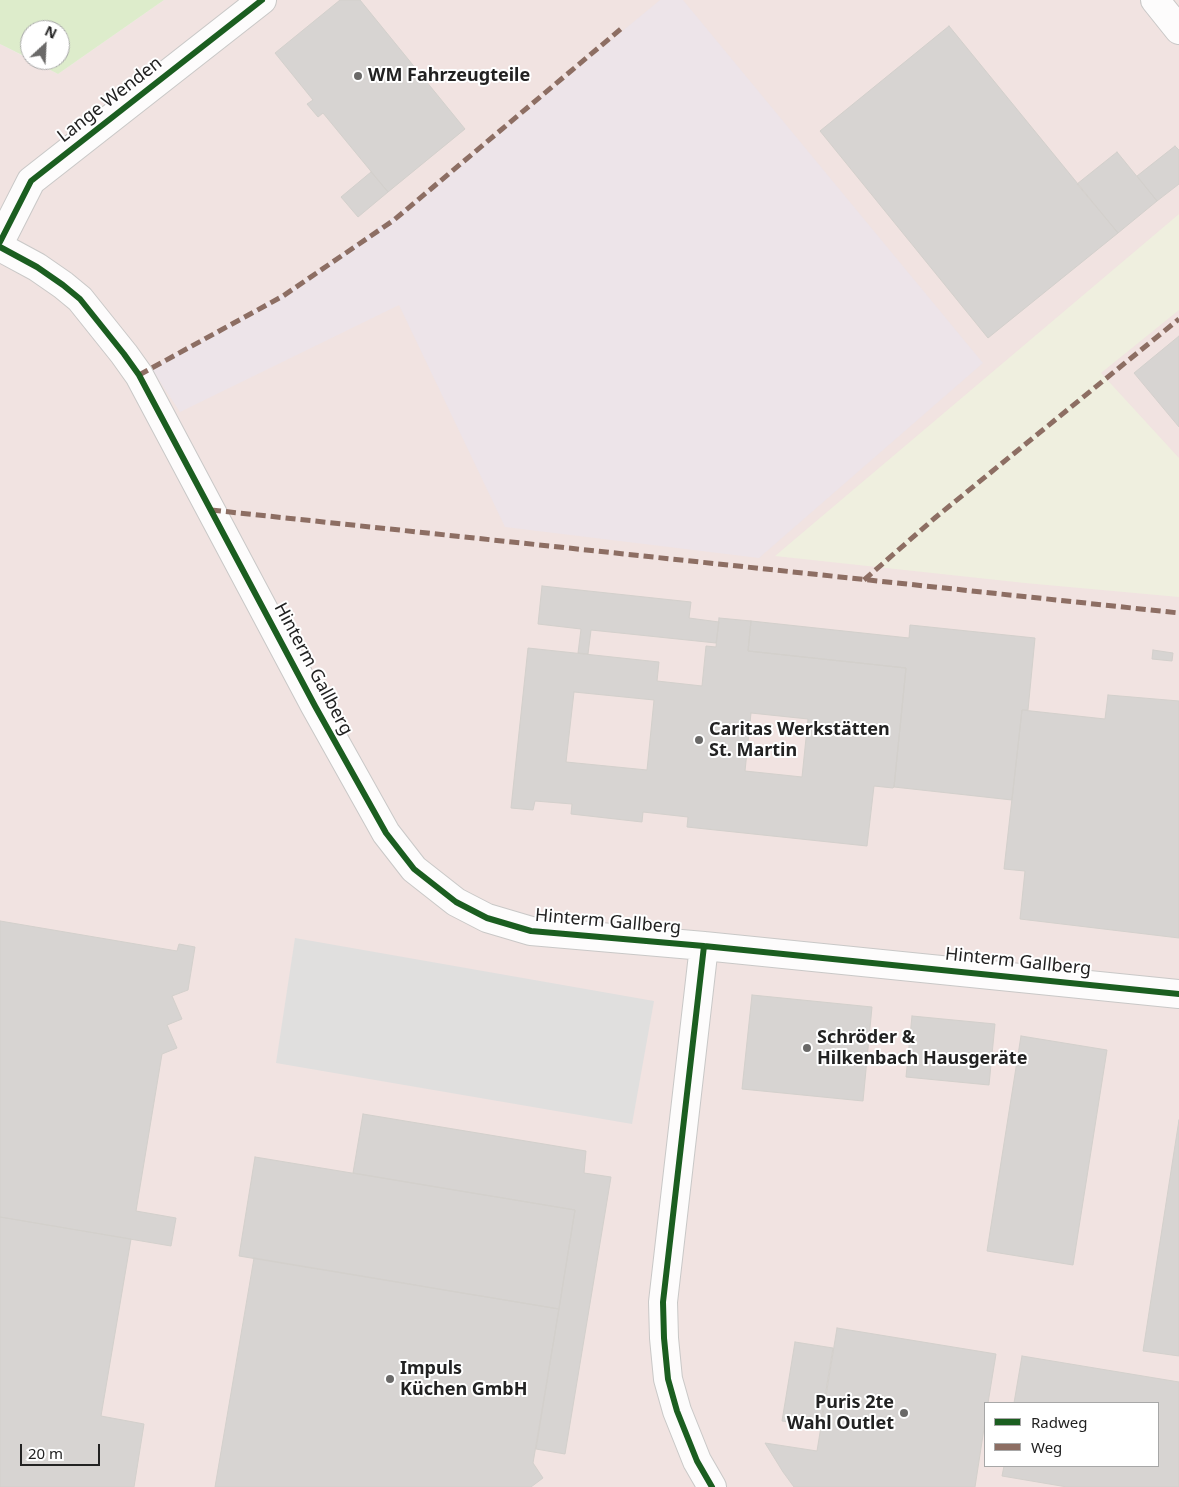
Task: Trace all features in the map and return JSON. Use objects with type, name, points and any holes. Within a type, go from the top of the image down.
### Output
[{"type":"street","name":"Lange Wenden","points":[[0,242],[31,181],[262,0]]},
{"type":"street","points":[[1155,0],[1179,30]]},
{"type":"street","name":"Hinterm Gallberg","points":[[0,247],[37,267],[68,290],[94,315],[139,375],[314,706],[386,833],[414,869],[456,902],[488,918],[531,931],[704,946],[1179,994]]},
{"type":"street","name":"Hinterm Gallberg","points":[[704,946],[663,1302],[668,1379],[677,1411],[697,1461],[712,1487]]},
{"type":"shaded area","points":[[164,0],[1179,0],[1179,1487],[0,1487],[0,44],[20,54],[20,70],[50,70],[58,74],[64,70],[70,70],[70,66]]},
{"type":"shaded area","points":[[660,0],[683,0],[983,363],[759,558],[505,527],[399,305],[180,412],[151,368],[296,287],[429,191]]},
{"type":"shaded area","points":[[295,938],[654,1001],[632,1124],[276,1063]]},
{"type":"green space","points":[[0,0],[164,0],[70,66],[70,20],[20,20],[20,54],[0,44]]},
{"type":"green space","points":[[50,70],[64,70],[58,74]]},
{"type":"green space","points":[[1179,214],[1179,310],[1101,373],[1179,458],[1179,597],[1025,583],[775,556]]},
{"type":"building","name":"WM Fahrzeugteile","points":[[340,0],[360,0],[465,129],[388,192],[323,113],[318,117],[307,104],[313,100],[275,53]]},
{"type":"building","points":[[949,26],[1118,233],[988,338],[820,131]]},
{"type":"building","points":[[1175,146],[1179,150],[1179,184],[1157,201],[1137,176]]},
{"type":"building","points":[[1117,152],[1157,201],[1118,233],[1077,184]]},
{"type":"building","points":[[371,172],[388,192],[358,217],[341,197]]},
{"type":"building","points":[[1179,336],[1179,427],[1134,373]]},
{"type":"building","points":[[542,586],[691,602],[689,618],[719,622],[716,643],[591,630],[588,654],[578,653],[581,629],[538,624]]},
{"type":"building","name":"Caritas Werkstätten St. Martin","points":[[719,618],[751,621],[748,651],[906,668],[894,787],[874,786],[867,846],[687,827],[688,817],[643,812],[642,822],[571,814],[572,804],[535,801],[533,810],[511,808],[528,648],[659,662],[657,681],[702,686],[706,646],[716,647]],"holes":[[[574,692],[654,700],[647,770],[566,762]],[[751,713],[808,719],[802,777],[745,771]]]},
{"type":"building","points":[[751,621],[909,638],[910,625],[1035,638],[1028,710],[1022,710],[1012,800],[894,787],[906,668],[748,651]]},
{"type":"building","points":[[1153,650],[1173,653],[1172,661],[1152,659]]},
{"type":"building","points":[[1108,695],[1179,701],[1179,938],[1020,919],[1025,871],[1004,869],[1022,710],[1105,719]]},
{"type":"building","points":[[0,921],[177,951],[179,944],[195,947],[188,990],[172,996],[182,1019],[167,1025],[177,1048],[162,1054],[136,1211],[176,1218],[171,1246],[0,1217]]},
{"type":"building","name":"Schröder & Hilkenbach Hausgeräte","points":[[752,995],[872,1007],[863,1101],[742,1089]]},
{"type":"building","points":[[912,1016],[995,1024],[989,1085],[906,1077]]},
{"type":"building","points":[[1021,1036],[1107,1050],[1073,1265],[987,1251]]},
{"type":"building","points":[[363,1114],[586,1151],[584,1173],[611,1177],[565,1454],[536,1449],[575,1210],[353,1173]]},
{"type":"building","points":[[1179,1120],[1179,1356],[1143,1351]]},
{"type":"building","points":[[255,1157],[575,1210],[559,1309],[239,1256]]},
{"type":"building","points":[[0,1217],[131,1239],[101,1416],[144,1424],[134,1487],[0,1487]]},
{"type":"building","name":"Impuls Küchen GmbH","points":[[254,1258],[559,1309],[533,1463],[543,1478],[531,1487],[215,1487]]},
{"type":"building","name":"Puris 2te Wahl Outlet","points":[[837,1328],[996,1354],[988,1402],[984,1402],[984,1428],[975,1487],[794,1487],[765,1443],[817,1451]]},
{"type":"building","points":[[795,1342],[833,1348],[820,1427],[782,1421]]},
{"type":"building","points":[[1022,1356],[1179,1382],[1179,1487],[1067,1487],[1002,1476],[1004,1467],[1159,1467],[1159,1402],[1014,1402]]},
{"type":"marked path","points":[[139,375],[283,296],[394,220],[622,28]]},
{"type":"marked path","points":[[864,580],[936,517],[1179,319]]},
{"type":"marked path","points":[[211,510],[1179,613]]},
{"type":"cycle path","points":[[0,242],[31,181],[262,0]]},
{"type":"cycle path","points":[[0,247],[37,267],[80,299],[139,375],[315,706],[386,833],[414,869],[456,902],[487,918],[531,931],[704,946],[1179,994]]},
{"type":"cycle path","points":[[704,946],[663,1302],[668,1379],[677,1411],[697,1461],[712,1487]]},
{"type":"place","name":"WM Fahrzeugteile","points":[[358,76]]},
{"type":"place","name":"Caritas Werkstätten St. Martin","points":[[699,740]]},
{"type":"place","name":"Schröder & Hilkenbach Hausgeräte","points":[[807,1048]]},
{"type":"place","name":"Impuls Küchen GmbH","points":[[390,1379]]},
{"type":"place","name":"Puris 2te Wahl Outlet","points":[[904,1413]]}]
